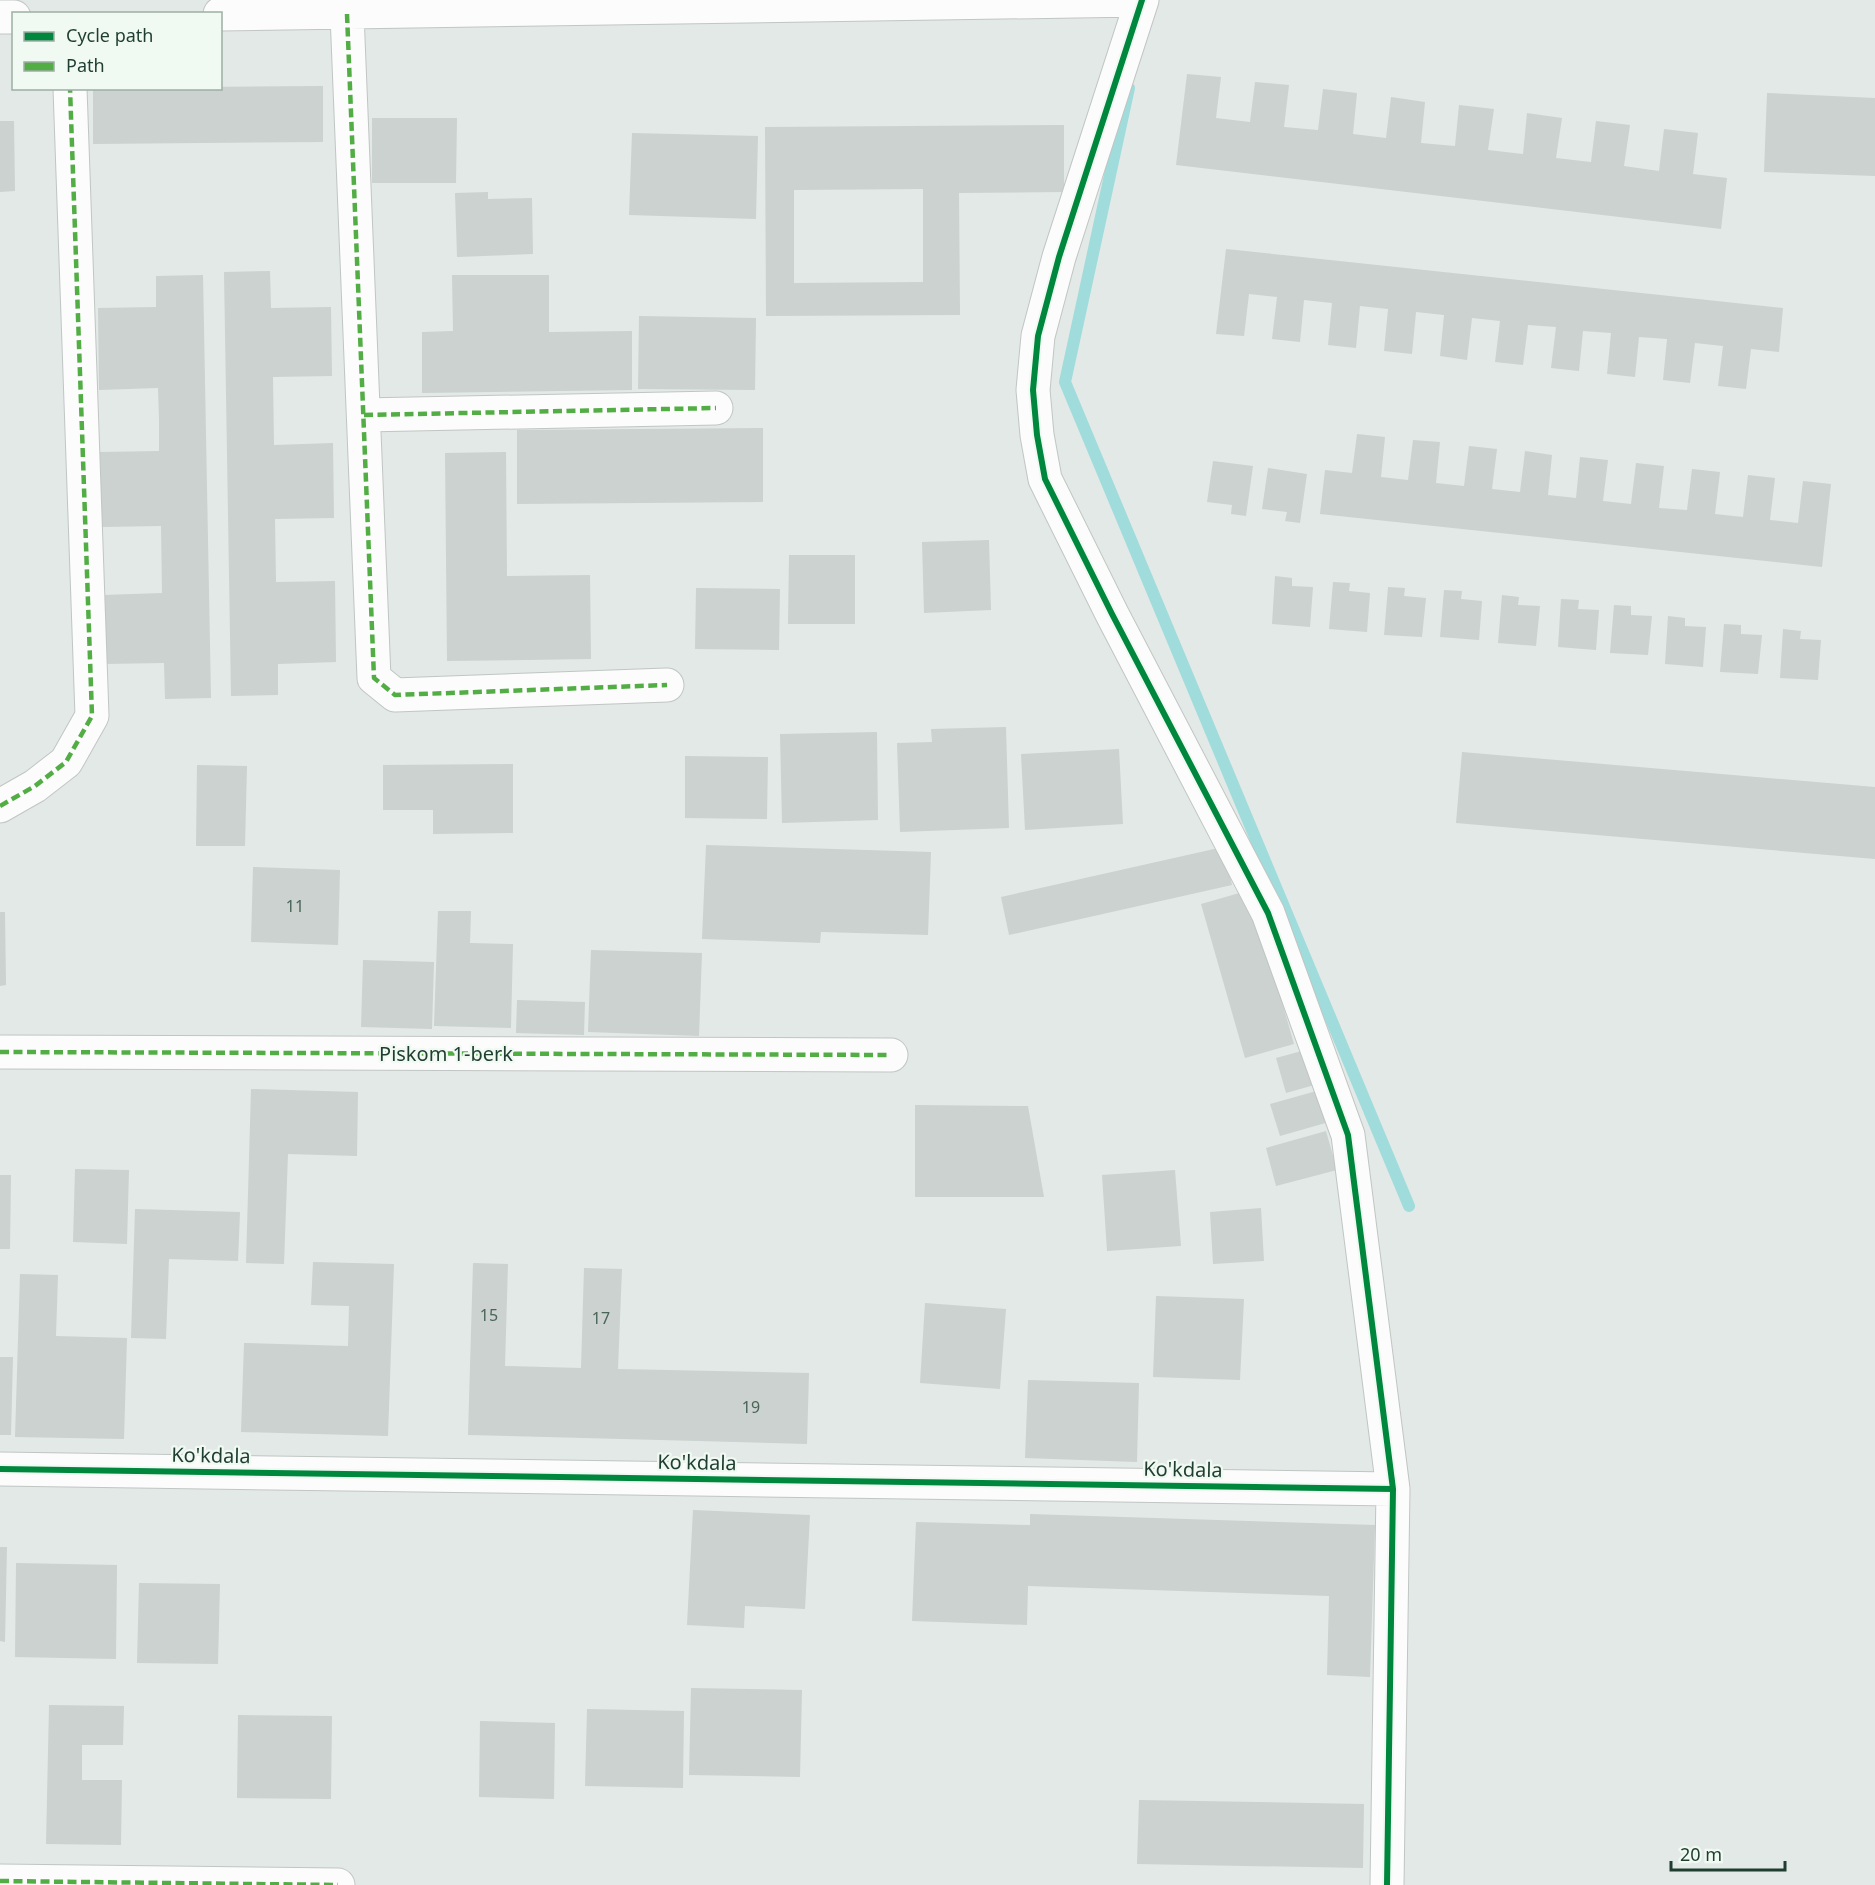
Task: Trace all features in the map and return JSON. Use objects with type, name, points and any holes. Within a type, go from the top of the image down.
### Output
[{"type":"street","points":[[222,14],[347,14],[1140,0],[1059,257],[1038,336],[1033,390],[1037,435],[1045,479],[1112,614],[1268,913],[1348,1135],[1393,1489],[1387,1885]]},
{"type":"street","points":[[347,14],[374,678],[394,695],[667,685]]},
{"type":"street","points":[[0,806],[36,786],[66,762],[92,716],[70,90]]},
{"type":"street","points":[[364,415],[716,408]]},
{"type":"street","name":"Piskom 1-berk","points":[[0,1052],[891,1055]]},
{"type":"street","name":"Ko'kdala","points":[[0,1469],[1393,1489]]},
{"type":"street","points":[[0,1881],[338,1885]]},
{"type":"building","points":[[1187,74],[1221,77],[1216,118],[1250,122],[1255,82],[1289,85],[1284,127],[1318,130],[1323,89],[1357,93],[1353,134],[1386,138],[1391,97],[1425,102],[1421,143],[1455,146],[1459,105],[1494,109],[1488,150],[1523,154],[1527,113],[1562,118],[1556,158],[1591,162],[1596,121],[1630,125],[1624,166],[1659,171],[1664,129],[1698,133],[1693,174],[1727,178],[1721,229],[1176,165]]},
{"type":"building","points":[[323,86],[323,142],[93,144],[93,90],[222,90],[222,87]]},
{"type":"building","points":[[1767,93],[1875,98],[1875,176],[1764,172]]},
{"type":"building","points":[[372,118],[457,118],[456,183],[372,183]]},
{"type":"building","points":[[0,121],[14,121],[15,191],[0,192]]},
{"type":"building","points":[[1064,125],[1064,192],[959,193],[960,315],[766,316],[765,127]],"holes":[[[923,189],[923,282],[794,283],[794,190]]]},
{"type":"building","points":[[632,133],[758,136],[756,219],[629,215]]},
{"type":"building","points":[[488,192],[488,199],[532,198],[533,254],[457,257],[455,193]]},
{"type":"building","points":[[1226,249],[1783,308],[1779,352],[1751,349],[1746,389],[1718,386],[1723,346],[1695,343],[1690,383],[1663,380],[1667,339],[1639,337],[1635,377],[1607,374],[1611,333],[1583,331],[1579,371],[1551,368],[1556,327],[1528,325],[1523,365],[1495,362],[1500,321],[1472,318],[1467,360],[1440,356],[1444,315],[1416,312],[1412,354],[1384,351],[1388,309],[1360,306],[1356,348],[1328,345],[1332,303],[1304,300],[1300,342],[1272,339],[1277,297],[1249,294],[1244,336],[1216,334]]},
{"type":"building","points":[[270,271],[271,308],[331,307],[332,376],[273,377],[274,445],[333,443],[334,518],[275,519],[276,582],[335,581],[336,662],[278,664],[278,695],[231,696],[224,272]]},
{"type":"building","points":[[203,275],[211,698],[165,699],[164,663],[104,664],[103,595],[162,593],[161,526],[102,527],[100,452],[159,451],[159,419],[158,388],[99,390],[98,308],[156,307],[156,276]]},
{"type":"building","points":[[452,275],[549,275],[549,332],[632,331],[632,390],[422,393],[422,332],[453,331]]},
{"type":"building","points":[[639,316],[756,318],[755,390],[638,389]]},
{"type":"building","points":[[763,428],[763,502],[517,504],[517,430]]},
{"type":"building","points":[[1357,434],[1385,437],[1381,477],[1408,480],[1413,440],[1440,442],[1436,483],[1464,486],[1469,446],[1497,449],[1492,489],[1520,492],[1525,451],[1552,455],[1548,495],[1576,498],[1580,457],[1608,460],[1603,501],[1631,504],[1636,463],[1664,466],[1659,508],[1687,510],[1692,469],[1720,472],[1715,514],[1743,517],[1748,475],[1775,478],[1770,520],[1798,523],[1803,481],[1831,484],[1822,567],[1320,514],[1325,470],[1352,473]]},
{"type":"building","points":[[506,452],[507,576],[590,575],[591,659],[447,661],[445,453]]},
{"type":"building","points":[[1213,461],[1253,466],[1246,516],[1231,514],[1232,505],[1207,502]]},
{"type":"building","points":[[1268,468],[1307,474],[1300,523],[1285,521],[1287,512],[1262,509]]},
{"type":"building","points":[[989,540],[991,610],[924,613],[922,542]]},
{"type":"building","points":[[789,555],[855,555],[855,624],[788,624]]},
{"type":"building","points":[[1275,576],[1292,578],[1292,586],[1313,587],[1310,627],[1272,624]]},
{"type":"building","points":[[1333,582],[1350,583],[1349,591],[1370,593],[1367,632],[1329,629]]},
{"type":"building","points":[[1388,587],[1405,588],[1404,596],[1426,598],[1422,637],[1384,635]]},
{"type":"building","points":[[696,588],[780,589],[779,650],[695,649]]},
{"type":"building","points":[[1444,590],[1462,591],[1461,599],[1482,601],[1479,640],[1440,637]]},
{"type":"building","points":[[1502,595],[1519,597],[1518,605],[1540,606],[1536,646],[1498,643]]},
{"type":"building","points":[[1561,599],[1579,600],[1578,609],[1599,610],[1596,650],[1558,647]]},
{"type":"building","points":[[1614,605],[1631,606],[1631,615],[1652,616],[1648,655],[1610,653]]},
{"type":"building","points":[[1668,616],[1685,618],[1685,626],[1706,627],[1703,667],[1665,664]]},
{"type":"building","points":[[1724,624],[1741,625],[1741,634],[1762,635],[1758,674],[1720,672]]},
{"type":"building","points":[[1783,629],[1801,631],[1800,639],[1821,640],[1818,680],[1780,678]]},
{"type":"building","points":[[1006,727],[1009,828],[900,832],[897,743],[932,742],[931,729]]},
{"type":"building","points":[[877,732],[878,820],[782,823],[780,734]]},
{"type":"building","points":[[1119,749],[1123,824],[1025,830],[1021,754]]},
{"type":"building","points":[[1462,752],[1875,787],[1875,859],[1456,823]]},
{"type":"building","points":[[685,756],[768,757],[767,819],[685,818]]},
{"type":"building","points":[[513,764],[513,833],[433,834],[433,810],[383,810],[383,765]]},
{"type":"building","points":[[197,765],[247,766],[245,846],[196,846]]},
{"type":"building","points":[[706,845],[931,852],[928,935],[821,932],[820,943],[702,939]]},
{"type":"building","points":[[1223,847],[1232,885],[1009,935],[1001,897]]},
{"type":"building","points":[[253,867],[340,870],[338,945],[251,942]]},
{"type":"building","points":[[1250,890],[1294,1044],[1245,1058],[1201,904]]},
{"type":"building","points":[[438,911],[471,911],[470,943],[513,944],[511,1028],[434,1026]]},
{"type":"building","points":[[0,912],[5,912],[6,985],[0,986]]},
{"type":"building","points":[[591,950],[702,953],[699,1036],[588,1032]]},
{"type":"building","points":[[363,960],[434,962],[432,1029],[361,1027]]},
{"type":"building","points":[[517,1000],[585,1002],[584,1035],[516,1033]]},
{"type":"building","points":[[1309,1049],[1318,1084],[1286,1093],[1276,1058]]},
{"type":"building","points":[[251,1089],[358,1092],[357,1156],[288,1154],[284,1264],[246,1263]]},
{"type":"building","points":[[1320,1090],[1329,1122],[1280,1136],[1270,1104]]},
{"type":"building","points":[[915,1105],[1028,1106],[1044,1197],[915,1197]]},
{"type":"building","points":[[1326,1131],[1337,1170],[1276,1186],[1266,1148]]},
{"type":"building","points":[[75,1169],[129,1170],[127,1244],[73,1242]]},
{"type":"building","points":[[1175,1170],[1181,1246],[1107,1251],[1102,1175]]},
{"type":"building","points":[[0,1175],[11,1175],[10,1249],[0,1249]]},
{"type":"building","points":[[1261,1208],[1264,1261],[1213,1264],[1210,1212]]},
{"type":"building","points":[[135,1209],[240,1212],[238,1261],[169,1259],[166,1339],[131,1338]]},
{"type":"building","points":[[313,1262],[394,1264],[388,1436],[241,1432],[244,1343],[348,1346],[349,1306],[311,1305]]},
{"type":"building","points":[[473,1263],[508,1264],[505,1366],[581,1368],[584,1268],[622,1269],[618,1369],[809,1373],[807,1444],[468,1435]]},
{"type":"building","points":[[20,1274],[58,1275],[56,1336],[127,1338],[124,1439],[15,1437]]},
{"type":"building","points":[[1156,1296],[1244,1299],[1240,1380],[1153,1377]]},
{"type":"building","points":[[925,1303],[1006,1309],[1000,1389],[920,1383]]},
{"type":"building","points":[[0,1357],[13,1357],[11,1435],[0,1435]]},
{"type":"building","points":[[1028,1380],[1139,1383],[1137,1462],[1025,1458]]},
{"type":"building","points":[[693,1510],[810,1515],[805,1609],[745,1606],[744,1628],[687,1625]]},
{"type":"building","points":[[1030,1514],[1375,1525],[1370,1677],[1327,1675],[1329,1596],[1028,1586],[1027,1625],[912,1621],[916,1522],[1030,1525]]},
{"type":"building","points":[[0,1547],[7,1547],[5,1642],[0,1641]]},
{"type":"building","points":[[16,1563],[117,1565],[116,1659],[15,1657]]},
{"type":"building","points":[[139,1583],[220,1584],[218,1664],[137,1663]]},
{"type":"building","points":[[691,1688],[802,1690],[800,1777],[689,1775]]},
{"type":"building","points":[[49,1705],[124,1706],[123,1745],[82,1745],[82,1780],[122,1780],[121,1845],[46,1844]]},
{"type":"building","points":[[587,1709],[684,1711],[683,1788],[585,1786]]},
{"type":"building","points":[[238,1715],[332,1716],[331,1799],[237,1798]]},
{"type":"building","points":[[480,1721],[555,1723],[554,1799],[479,1797]]},
{"type":"building","points":[[1139,1800],[1364,1804],[1363,1868],[1137,1864]]},
{"type":"waterway","points":[[1129,88],[1065,382],[1409,1206]]},
{"type":"marked path","points":[[347,14],[374,678],[395,695],[667,685]]},
{"type":"marked path","points":[[0,806],[35,786],[66,762],[92,716],[70,90]]},
{"type":"marked path","points":[[364,415],[716,408]]},
{"type":"marked path","points":[[0,1052],[891,1055]]},
{"type":"marked path","points":[[0,1881],[338,1885]]},
{"type":"cycle path","points":[[1142,0],[1059,257],[1038,336],[1033,390],[1037,435],[1045,479],[1112,614],[1268,913],[1348,1135],[1393,1489],[1387,1885]]},
{"type":"cycle path","points":[[0,1469],[1393,1489]]}]
